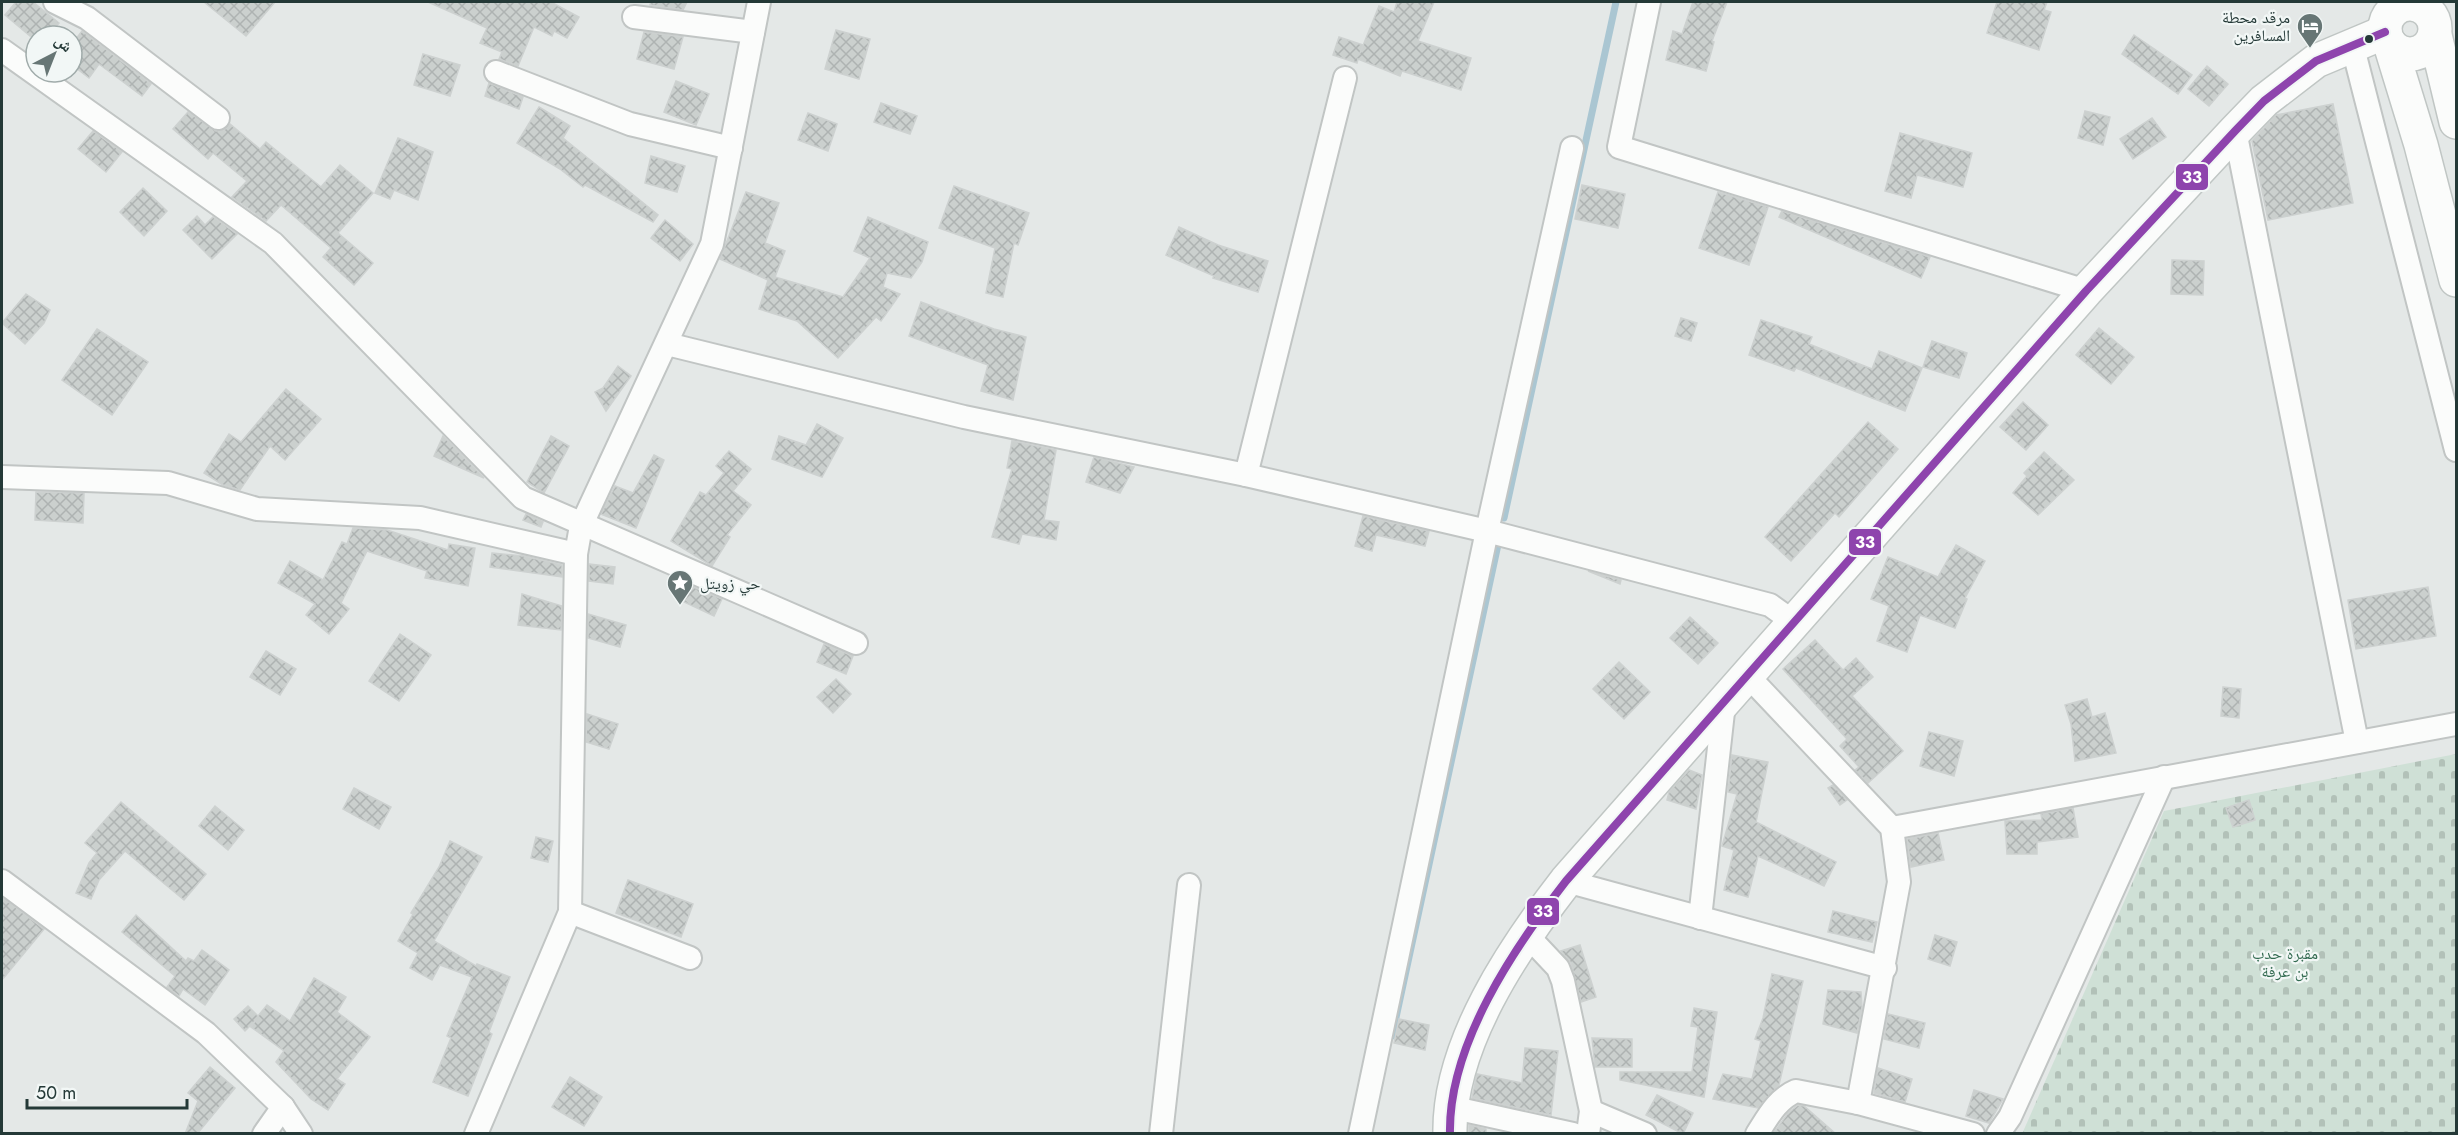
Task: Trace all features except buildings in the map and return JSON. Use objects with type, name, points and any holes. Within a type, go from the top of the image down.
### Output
[{"type":"street","points":[[55,2],[87,18],[218,118]]},
{"type":"street","points":[[476,1134],[570,912],[576,554],[581,526],[712,244],[759,2]]},
{"type":"street","points":[[1649,2],[1618,147],[2086,291]]},
{"type":"street","points":[[2385,26],[2401,52],[2415,54],[2428,47],[2430,16]]},
{"type":"street","points":[[2430,16],[2457,122]]},
{"type":"street","points":[[634,17],[753,32]]},
{"type":"street","points":[[1573,1134],[1450,1120],[1478,1021],[1525,933],[1566,881],[2086,291],[2235,131],[2264,101],[2316,61],[2352,45],[2385,26]]},
{"type":"street","points":[[2385,26],[2421,146],[2457,280]]},
{"type":"street","points":[[2352,45],[2457,450]]},
{"type":"street","points":[[2,50],[273,243],[523,498],[581,526],[856,643]]},
{"type":"street","points":[[496,72],[630,123],[731,148]]},
{"type":"street","points":[[1246,475],[1345,78]]},
{"type":"street","points":[[2235,131],[2357,742]]},
{"type":"street","points":[[1360,1134],[1487,531],[1572,148]]},
{"type":"street","points":[[667,344],[964,417],[1246,475],[1487,531],[1770,605],[1795,623]]},
{"type":"street","points":[[2,477],[168,483],[257,509],[420,518],[576,554]]},
{"type":"street","points":[[1748,676],[1892,828],[1899,882],[1885,968],[1858,1103]]},
{"type":"street","points":[[1700,918],[1725,703]]},
{"type":"street","points":[[1892,828],[2457,724]]},
{"type":"street","points":[[1998,1134],[2010,1118],[2164,777]]},
{"type":"street","points":[[2,881],[206,1033],[283,1107],[301,1134]]},
{"type":"street","points":[[1566,881],[1885,968]]},
{"type":"street","points":[[1161,1134],[1189,885]]},
{"type":"street","points":[[570,912],[690,958]]},
{"type":"street","points":[[1525,933],[1558,968],[1563,981],[1591,1111],[1588,1134]]},
{"type":"street","points":[[1757,1134],[1775,1106],[1787,1095],[1796,1091],[1858,1103],[1973,1134]]},
{"type":"street","points":[[264,1134],[283,1107]]},
{"type":"street","points":[[1591,1111],[1645,1134]]},
{"type":"green space","name":"مقبرة حدب بن عرفة","points":[[2456,754],[2456,1133],[2022,1134],[2164,811]]},
{"type":"waterway","points":[[1504,518],[1616,2]]},
{"type":"waterway","points":[[1392,1036],[1499,540]]},
{"type":"transit line","name":"33","points":[[1450,1134],[1452,1100],[1460,1066],[1472,1033],[1506,967],[1566,881],[2086,291],[2235,131],[2264,101],[2316,61],[2385,32]]},
{"type":"place","name":"مرقد محطة المسافرين","points":[[2310,49]]},
{"type":"place","name":"حي زويتل","points":[[680,606]]}]
